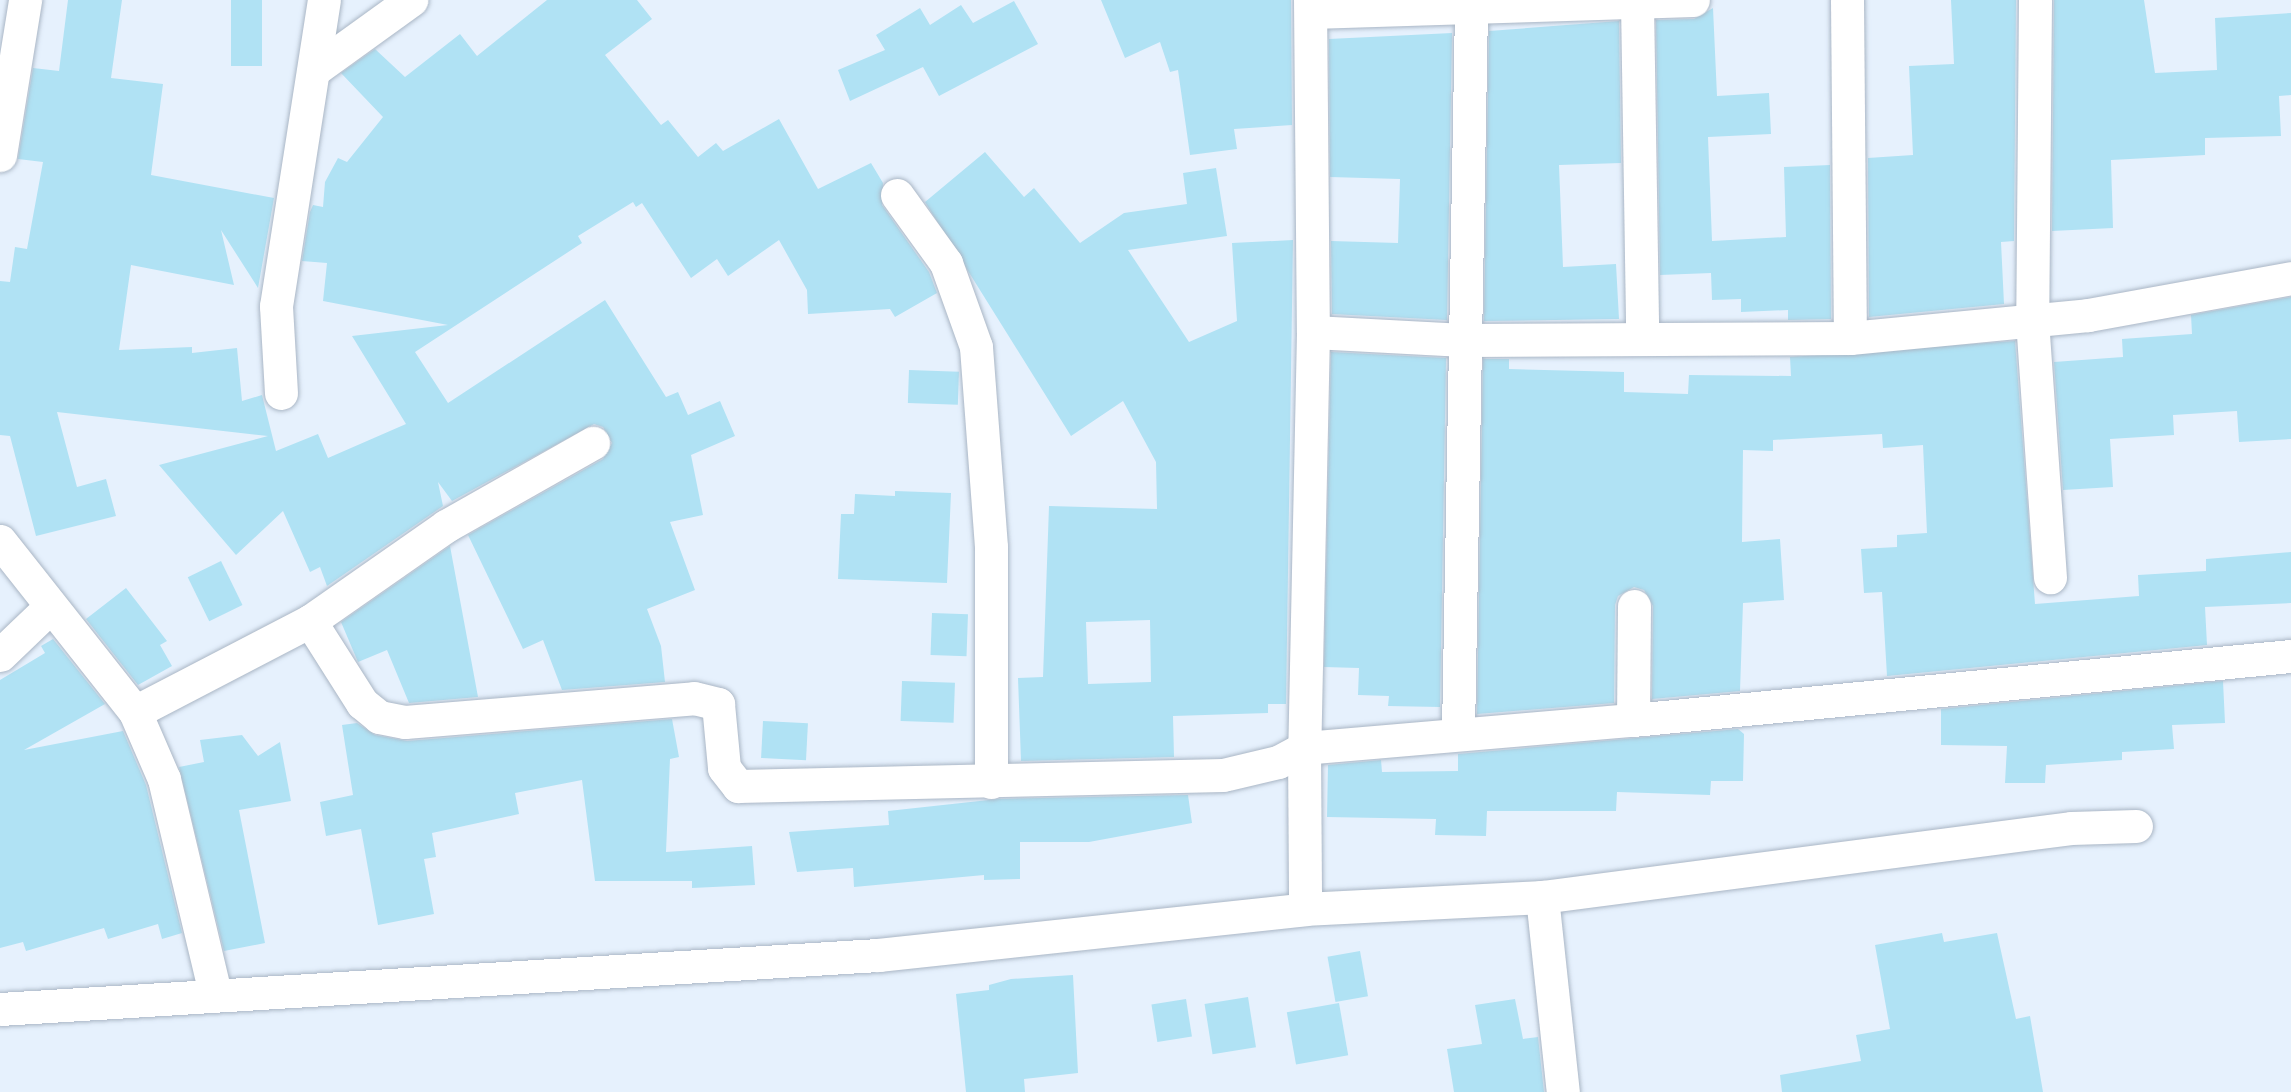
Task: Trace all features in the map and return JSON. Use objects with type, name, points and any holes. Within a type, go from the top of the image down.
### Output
[{"type":"street","points":[[0,155],[26,0]]},
{"type":"street","points":[[281,393],[276,306],[324,0]]},
{"type":"street","points":[[314,70],[411,0]]},
{"type":"street","points":[[1305,909],[1304,748],[1313,332],[1311,6],[1471,9],[1693,0]]},
{"type":"street","points":[[1847,0],[1850,338]]},
{"type":"street","points":[[2035,0],[2032,320],[2050,577]]},
{"type":"street","points":[[1637,2],[1642,336]]},
{"type":"street","points":[[1458,732],[1471,9]]},
{"type":"street","points":[[897,195],[946,263],[976,347],[991,547],[991,782]]},
{"type":"street","points":[[1313,332],[1464,340],[1642,336],[1850,338],[2088,315],[2291,278]]},
{"type":"street","points":[[135,712],[310,621],[447,526],[593,443]]},
{"type":"street","points":[[0,541],[48,609],[135,712],[164,779],[215,993]]},
{"type":"street","points":[[1633,720],[1634,606]]},
{"type":"street","points":[[0,655],[48,609]]},
{"type":"street","points":[[310,621],[362,703],[379,717],[405,722],[694,698],[718,704],[724,768],[738,786],[1223,775],[1278,762],[1304,748],[1458,732],[1633,720],[2291,656]]},
{"type":"street","points":[[0,1009],[215,993],[878,955],[1305,909],[1542,897],[2071,828],[2136,826]]},
{"type":"street","points":[[1542,897],[1563,1092]]},
{"type":"building","points":[[68,0],[122,0],[111,78],[163,84],[151,175],[274,198],[258,288],[221,230],[234,285],[131,265],[119,350],[192,347],[192,353],[237,348],[242,401],[262,395],[276,451],[318,434],[328,458],[406,424],[352,336],[448,325],[323,301],[327,263],[302,261],[310,212],[313,205],[323,207],[325,182],[338,158],[347,162],[383,117],[341,73],[375,49],[405,77],[460,34],[477,56],[547,0],[637,0],[652,19],[605,55],[661,125],[668,120],[698,157],[716,143],[723,151],[779,119],[818,189],[871,163],[883,183],[882,205],[929,272],[937,293],[895,317],[890,309],[808,314],[807,290],[779,240],[728,276],[717,259],[691,278],[642,203],[636,207],[633,202],[578,236],[582,243],[415,352],[448,403],[605,300],[666,397],[678,392],[688,415],[720,401],[735,436],[691,455],[703,515],[670,522],[695,590],[647,609],[661,646],[665,682],[562,690],[543,640],[523,649],[468,535],[603,459],[612,443],[603,427],[594,424],[452,501],[438,482],[443,506],[327,586],[320,567],[310,572],[283,511],[236,555],[159,465],[268,436],[57,412],[77,487],[106,479],[116,516],[36,536],[10,436],[0,435],[0,281],[10,282],[15,247],[27,249],[43,162],[18,159],[33,68],[59,71]]},
{"type":"building","points":[[231,0],[262,0],[262,66],[231,66]]},
{"type":"building","points":[[1101,0],[1291,0],[1292,125],[1234,129],[1237,149],[1190,155],[1178,70],[1170,72],[1160,42],[1125,58]]},
{"type":"building","points":[[1951,0],[2016,0],[2014,241],[2001,242],[2004,304],[1869,317],[1868,158],[1913,155],[1909,66],[1954,64]]},
{"type":"building","points":[[2054,0],[2144,0],[2155,73],[2217,70],[2215,18],[2291,13],[2291,95],[2279,96],[2281,136],[2205,138],[2205,155],[2111,160],[2113,228],[2052,231]]},
{"type":"building","points":[[1014,1],[1038,44],[939,96],[923,67],[850,101],[838,70],[885,50],[876,35],[920,8],[930,25],[961,5],[973,23]]},
{"type":"building","points":[[1713,8],[1717,96],[1769,93],[1771,134],[1708,137],[1712,241],[1786,237],[1784,167],[1830,165],[1831,319],[1788,320],[1788,310],[1741,312],[1741,299],[1712,300],[1711,273],[1660,275],[1656,20],[1694,19]]},
{"type":"building","points":[[1619,21],[1621,163],[1559,165],[1563,267],[1616,264],[1619,319],[1484,321],[1489,31]]},
{"type":"building","points":[[1452,33],[1447,320],[1332,314],[1331,241],[1398,243],[1400,179],[1330,177],[1329,39]]},
{"type":"building","points":[[985,152],[1024,197],[1034,188],[1080,243],[1124,213],[1187,204],[1183,173],[1216,168],[1227,236],[1128,250],[1189,342],[1237,321],[1232,243],[1293,240],[1286,704],[1268,704],[1268,713],[1173,716],[1174,757],[1021,761],[1018,678],[1043,677],[1049,506],[1157,509],[1156,462],[1123,401],[1071,436],[925,202]],"holes":[[[1150,620],[1151,682],[1088,684],[1086,622]]]},
{"type":"building","points":[[2291,297],[2291,439],[2239,442],[2237,411],[2173,415],[2174,435],[2110,439],[2113,487],[2063,490],[2054,362],[2123,357],[2122,339],[2192,334],[2191,315]]},
{"type":"building","points":[[2015,341],[2035,604],[2139,596],[2138,575],[2206,571],[2206,559],[2291,552],[2291,603],[2205,607],[2207,645],[1887,676],[1882,592],[1864,593],[1861,549],[1897,547],[1897,535],[1927,533],[1923,445],[1883,448],[1882,434],[1773,440],[1773,451],[1743,450],[1742,542],[1780,539],[1784,600],[1743,603],[1740,691],[1652,699],[1653,606],[1644,590],[1634,587],[1618,596],[1615,605],[1614,703],[1477,714],[1483,359],[1509,359],[1509,369],[1624,372],[1624,392],[1688,394],[1689,375],[1791,376],[1790,357]]},
{"type":"building","points":[[1331,352],[1446,358],[1440,707],[1388,706],[1389,696],[1358,695],[1359,668],[1324,667]]},
{"type":"building","points":[[909,370],[959,372],[958,405],[908,403]]},
{"type":"building","points":[[895,491],[951,493],[947,583],[838,579],[841,514],[854,514],[855,494],[895,496]]},
{"type":"building","points":[[450,546],[478,697],[409,703],[387,650],[358,662],[341,622]]},
{"type":"building","points":[[221,561],[242,605],[209,621],[188,577]]},
{"type":"building","points":[[126,588],[167,641],[160,645],[172,666],[138,685],[86,619]]},
{"type":"building","points":[[932,613],[968,614],[967,656],[931,655]]},
{"type":"building","points":[[53,639],[105,704],[24,750],[123,731],[146,785],[182,933],[162,939],[158,924],[108,939],[104,928],[26,951],[23,942],[0,948],[0,680],[45,653],[41,646]]},
{"type":"building","points":[[902,681],[955,683],[954,723],[901,721]]},
{"type":"building","points":[[2223,681],[2225,723],[2172,725],[2174,749],[2122,752],[2122,760],[2046,765],[2045,783],[2005,783],[2007,746],[1941,745],[1941,709]]},
{"type":"building","points":[[672,719],[679,757],[670,759],[666,852],[752,846],[755,885],[692,888],[692,881],[595,881],[582,780],[515,793],[519,814],[432,833],[436,857],[424,859],[434,914],[378,925],[361,829],[326,836],[320,802],[353,795],[342,725],[357,723],[375,735],[407,741]]},
{"type":"building","points":[[763,721],[808,723],[806,760],[761,758]]},
{"type":"building","points":[[1738,729],[1744,734],[1743,781],[1711,781],[1710,795],[1617,792],[1616,811],[1487,811],[1486,836],[1435,835],[1436,819],[1327,817],[1328,765],[1381,760],[1382,772],[1458,771],[1458,754]]},
{"type":"building","points":[[242,735],[258,756],[280,742],[291,801],[239,810],[265,943],[224,951],[179,767],[204,762],[200,740]]},
{"type":"building","points":[[1188,795],[1192,823],[1089,842],[1020,842],[1020,879],[984,880],[984,875],[854,887],[853,868],[797,872],[789,832],[889,825],[888,811],[998,799]]},
{"type":"building","points":[[1942,933],[1944,942],[1997,933],[2016,1019],[2030,1016],[2043,1092],[1782,1092],[1780,1075],[1861,1061],[1856,1035],[1890,1029],[1875,945]]},
{"type":"building","points":[[1360,951],[1368,996],[1335,1002],[1328,957]]},
{"type":"building","points":[[1073,975],[1078,1073],[1024,1079],[1025,1092],[966,1092],[956,994],[989,990],[989,985],[1011,979]]},
{"type":"building","points":[[1248,997],[1256,1047],[1213,1054],[1205,1004]]},
{"type":"building","points":[[1186,999],[1192,1037],[1157,1042],[1151,1004]]},
{"type":"building","points":[[1515,999],[1523,1039],[1538,1037],[1544,1092],[1454,1092],[1447,1049],[1482,1044],[1475,1005]]},
{"type":"building","points":[[1339,1003],[1348,1055],[1296,1064],[1287,1012]]}]
